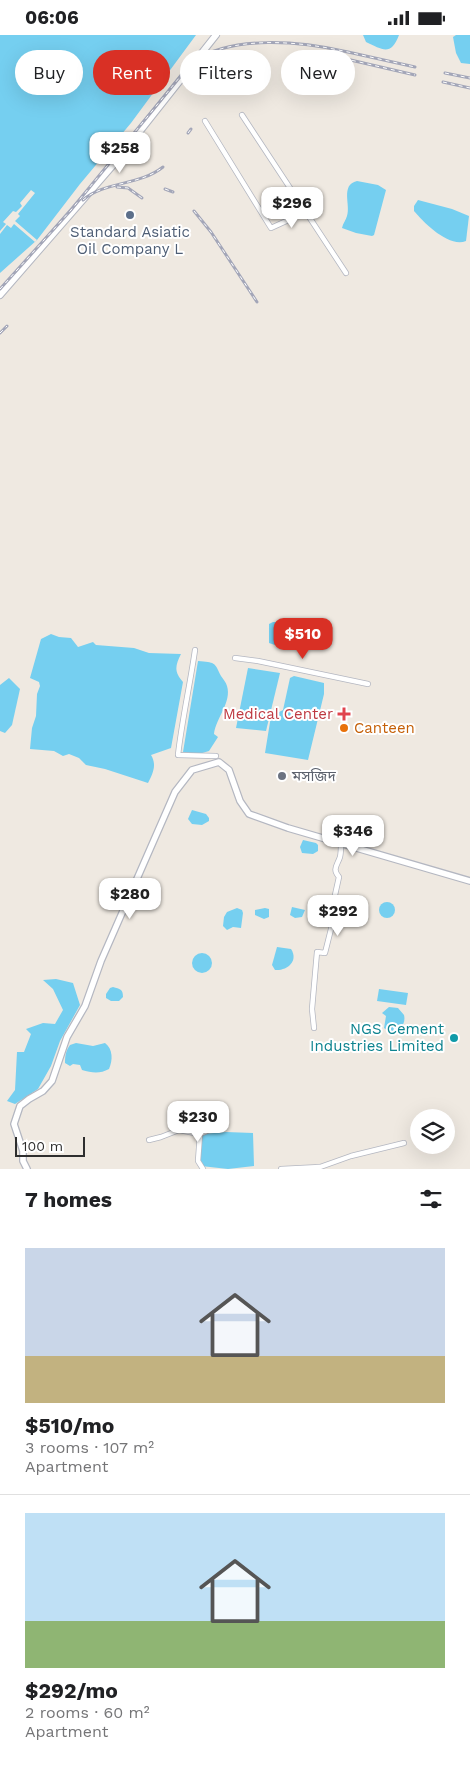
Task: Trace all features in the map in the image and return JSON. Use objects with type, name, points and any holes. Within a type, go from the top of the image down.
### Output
[{"type":"main road","points":[[0,295],[114,164],[216,35]]},
{"type":"street","points":[[242,115],[346,273]]},
{"type":"street","points":[[205,121],[271,228],[306,212]]},
{"type":"street","points":[[195,649],[178,755],[216,756]]},
{"type":"street","points":[[235,658],[368,683]]},
{"type":"street","points":[[27,1169],[23,1161],[23,1151],[14,1124],[20,1106],[43,1091],[52,1081],[67,1037],[86,1006],[101,961],[175,792],[192,770],[219,762],[230,770],[240,801],[249,814],[288,828],[470,881]]},
{"type":"street","points":[[314,1028],[312,1009],[316,976],[315,962],[317,952],[325,953],[331,929],[333,904],[339,877],[335,872],[335,868],[340,857],[341,843]]},
{"type":"street","points":[[149,1140],[179,1130],[200,1134],[207,1131],[207,1106]]},
{"type":"street","points":[[200,1134],[198,1161],[203,1169]]},
{"type":"street","points":[[281,1169],[320,1167],[351,1156],[404,1143]]},
{"type":"water","points":[[0,35],[196,35],[185,50],[180,50],[180,57],[170,70],[170,50],[93,50],[93,95],[152,95],[37,240],[0,273]]},
{"type":"water","points":[[363,35],[399,35],[390,49],[382,49],[366,42]]},
{"type":"water","points":[[456,35],[470,35],[470,64],[461,63],[456,53],[453,37]]},
{"type":"water","points":[[357,181],[378,185],[386,190],[374,235],[372,236],[342,228],[348,212],[347,191],[352,183]]},
{"type":"water","points":[[418,200],[452,209],[469,216],[466,241],[452,241],[430,228],[414,211],[414,206]]},
{"type":"water","points":[[273,622],[285,623],[291,628],[288,646],[269,643],[269,624]]},
{"type":"water","points":[[51,634],[71,638],[78,647],[93,642],[96,645],[134,648],[149,653],[181,654],[176,669],[183,682],[171,748],[151,755],[154,766],[148,783],[86,765],[79,758],[69,754],[63,756],[54,751],[30,749],[32,728],[36,716],[37,694],[40,686],[39,682],[30,678],[41,639]]},
{"type":"water","points":[[198,661],[215,665],[226,683],[228,692],[226,704],[215,728],[214,734],[218,737],[209,751],[199,754],[183,752]]},
{"type":"water","points":[[248,668],[280,673],[266,731],[236,728]]},
{"type":"water","points":[[294,676],[324,683],[324,694],[308,760],[265,753],[271,716],[283,710],[290,678]]},
{"type":"water","points":[[9,678],[20,689],[12,725],[5,733],[0,731],[0,685]]},
{"type":"water","points":[[192,810],[206,814],[209,821],[202,825],[192,824],[188,819]]},
{"type":"water","points":[[303,840],[316,843],[318,851],[313,854],[302,853],[300,847]]},
{"type":"water","points":[[384,902],[390,902],[395,907],[393,916],[384,918],[379,913],[379,907]]},
{"type":"water","points":[[292,907],[305,910],[302,917],[295,918],[290,915]]},
{"type":"water","points":[[237,908],[242,910],[243,913],[241,928],[233,927],[227,930],[223,926],[224,917],[227,912]]},
{"type":"water","points":[[269,909],[269,917],[264,919],[255,915],[255,910]]},
{"type":"water","points":[[277,947],[291,949],[294,957],[287,967],[275,970],[272,965]]},
{"type":"water","points":[[202,953],[209,956],[212,963],[209,970],[202,973],[195,970],[192,963],[195,956]]},
{"type":"water","points":[[56,979],[73,983],[80,1005],[60,1041],[51,1066],[38,1089],[15,1104],[7,1101],[15,1090],[17,1052],[24,1052],[31,1034],[26,1029],[43,1023],[55,1024],[63,1010],[53,989],[43,980]]},
{"type":"water","points":[[113,987],[122,991],[123,997],[119,1001],[111,1001],[106,998],[106,994]]},
{"type":"water","points":[[379,989],[408,993],[406,1005],[377,1001]]},
{"type":"water","points":[[389,1007],[398,1008],[404,1015],[402,1027],[396,1031],[388,1031],[384,1028],[386,1016],[382,1013]]},
{"type":"water","points":[[76,1043],[93,1046],[105,1043],[108,1045],[112,1055],[109,1069],[102,1072],[93,1072],[82,1070],[80,1065],[73,1064],[70,1066],[65,1063],[66,1053],[70,1045]]},
{"type":"water","points":[[226,1132],[253,1133],[254,1166],[228,1169],[201,1166],[202,1134]]},
{"type":"pier","points":[[31,190],[35,193],[18,214],[20,216],[15,221],[37,240],[35,242],[14,224],[11,228],[7,225],[0,234],[0,231],[6,224],[3,222],[13,211],[16,212],[22,206],[20,203]]},
{"type":"railway","points":[[0,289],[71,210],[193,61],[228,47],[248,44],[288,43],[329,48],[415,67]]},
{"type":"railway","points":[[355,61],[415,75]]},
{"type":"railway","points":[[445,73],[470,78]]},
{"type":"railway","points":[[443,82],[470,88]]},
{"type":"railway","points":[[188,133],[191,129]]},
{"type":"railway","points":[[83,200],[101,189],[143,177],[163,167]]},
{"type":"railway","points":[[117,187],[128,188],[142,198]]},
{"type":"railway","points":[[165,189],[173,192]]},
{"type":"railway","points":[[194,211],[211,232],[257,302]]},
{"type":"railway","points":[[0,333],[7,326]]},
{"type":"place","name":"Standard Asiatic Oil Company L","points":[[130,215]]},
{"type":"place","name":"Medical Center","points":[[344,714]]},
{"type":"place","name":"Canteen","points":[[344,728]]},
{"type":"place","name":"মসজিদ","points":[[282,776]]},
{"type":"place","name":"NGS Cement Industries Limited","points":[[454,1038]]}]
